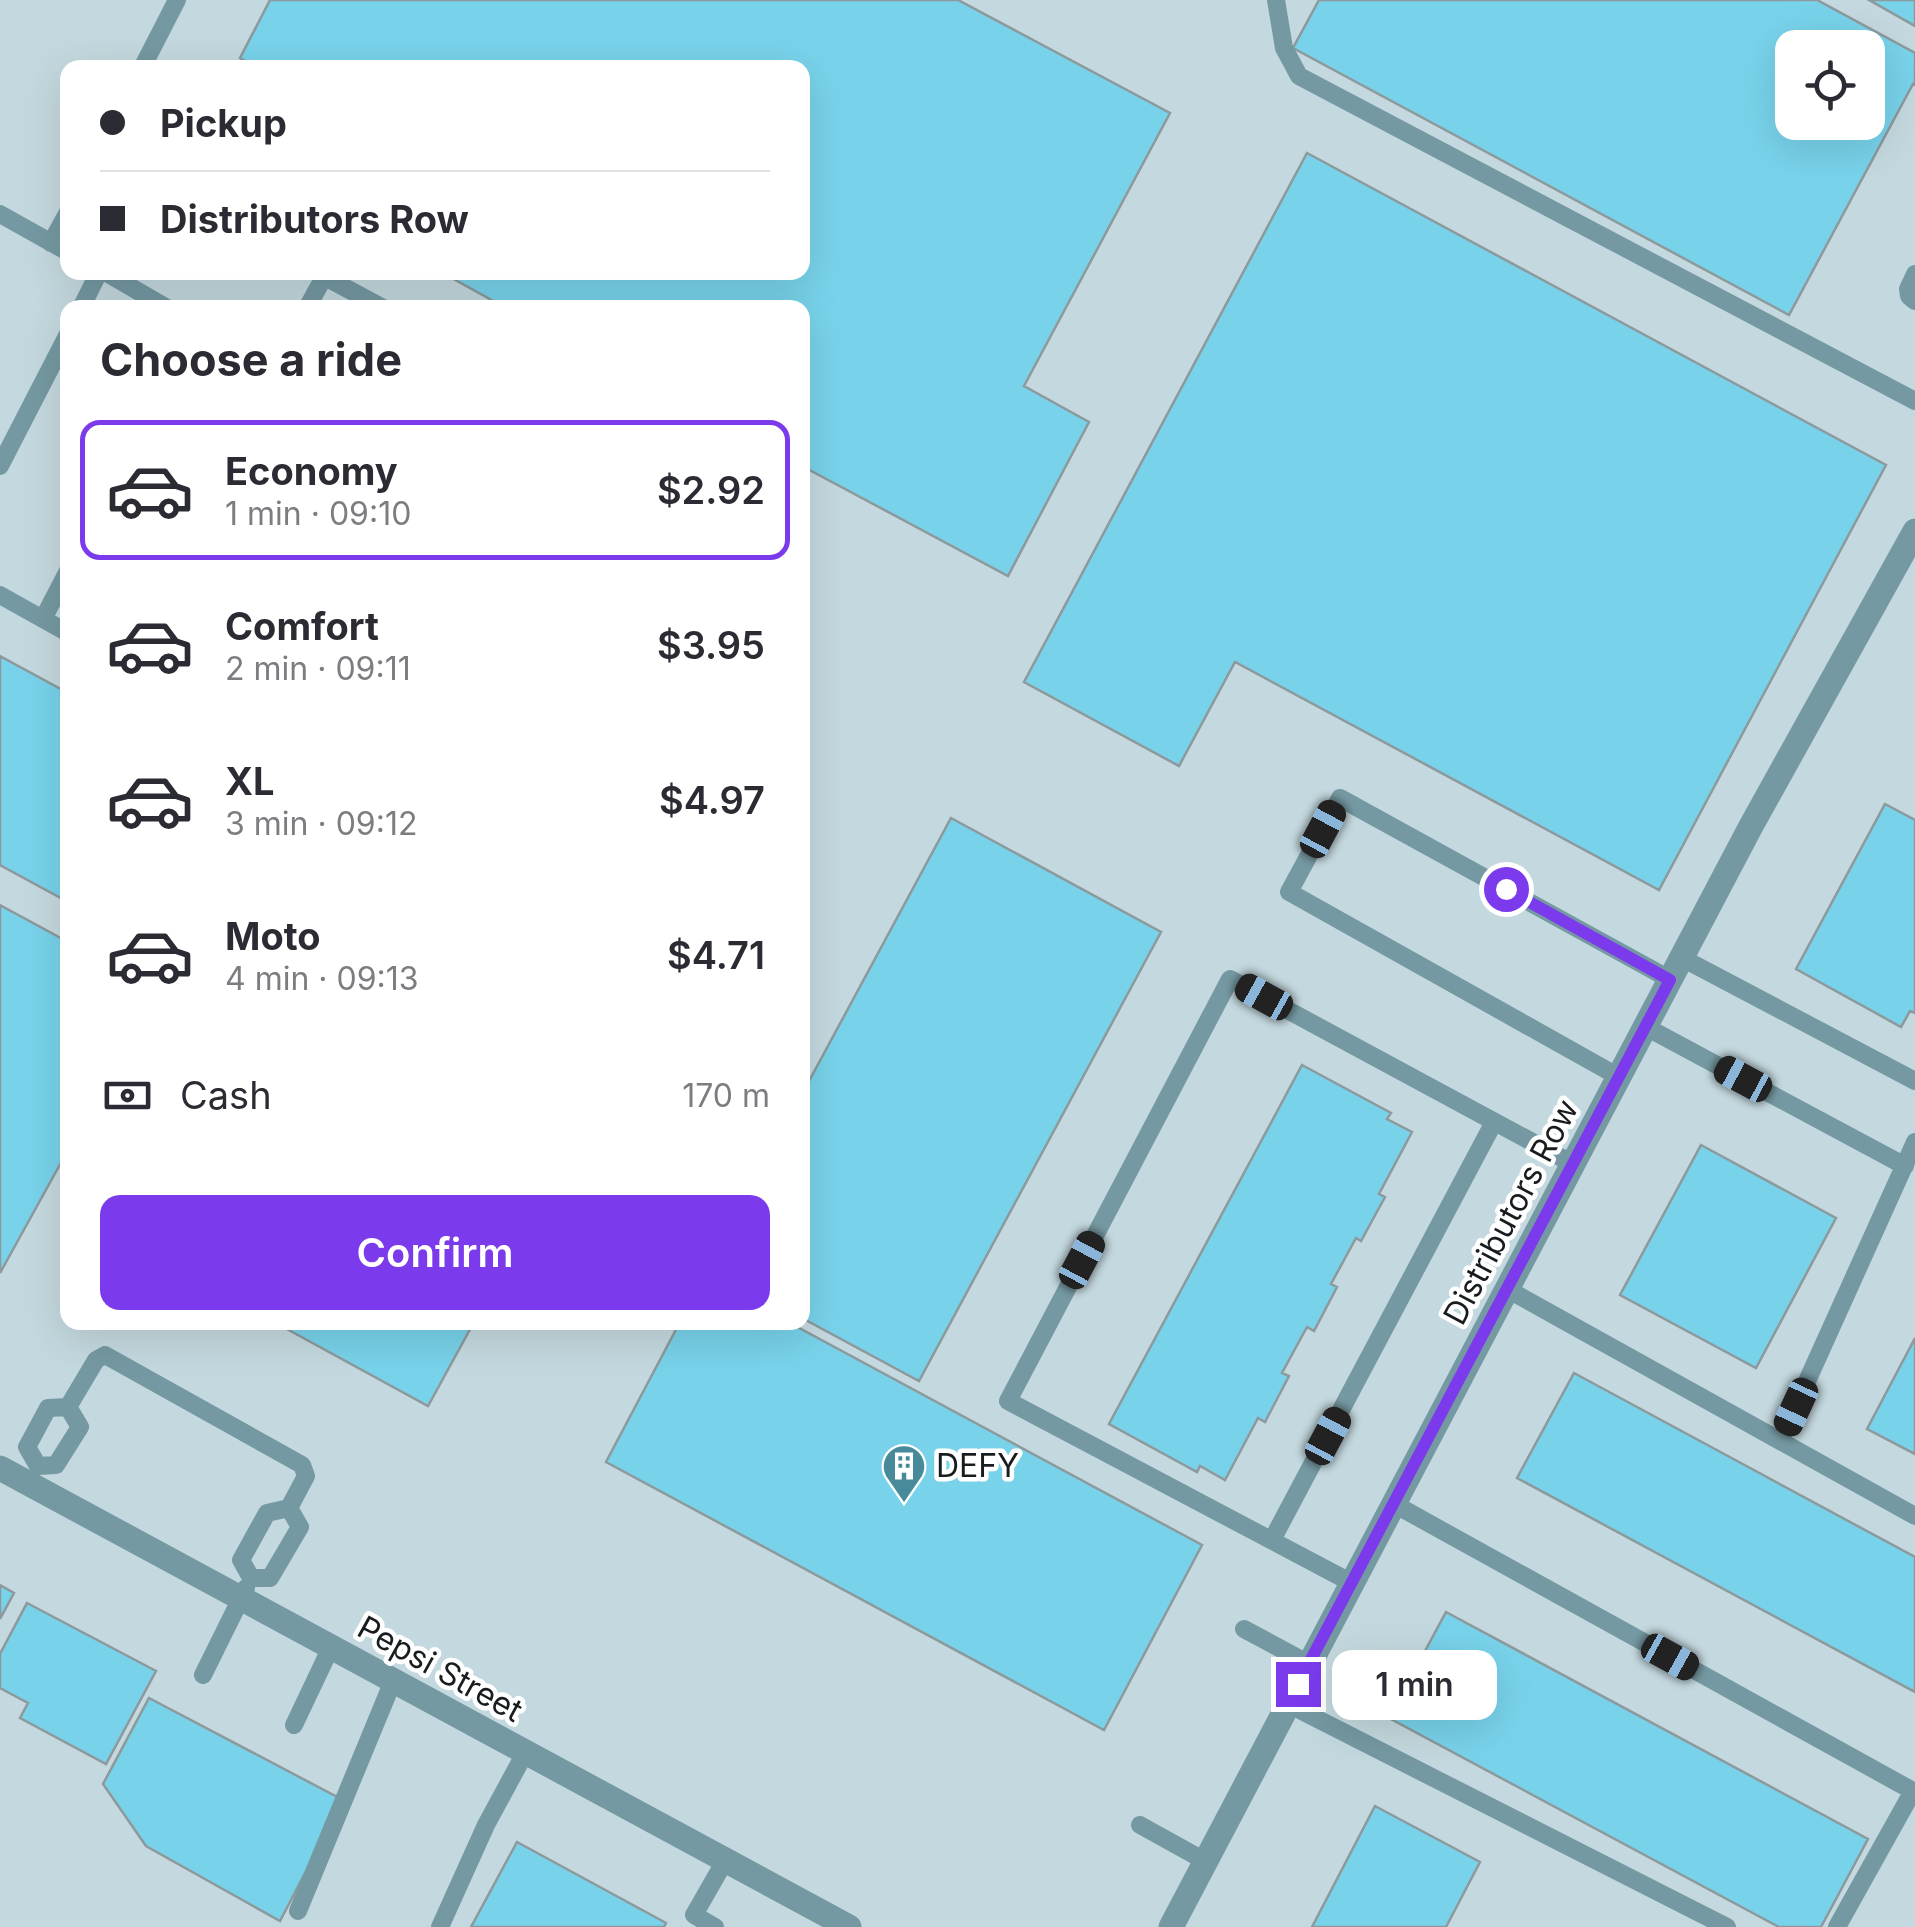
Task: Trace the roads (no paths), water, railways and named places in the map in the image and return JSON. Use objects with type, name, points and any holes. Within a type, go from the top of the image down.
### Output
[{"type":"street","name":"Distributors Row","points":[[1170,1927],[1751,826],[1915,531]]},
{"type":"street","name":"Pepsi Street","points":[[0,1468],[34,1474],[246,1588],[330,1646],[850,1927]]},
{"type":"lane","points":[[152,60],[177,0]]},
{"type":"lane","points":[[1276,0],[1284,48],[1299,76],[1915,401]]},
{"type":"lane","points":[[1,218],[59,248]]},
{"type":"lane","points":[[1915,274],[1908,289],[1908,296],[1915,301]]},
{"type":"lane","points":[[116,280],[153,300]]},
{"type":"lane","points":[[330,280],[368,300]]},
{"type":"lane","points":[[0,466],[60,350]]},
{"type":"lane","points":[[42,619],[60,586]]},
{"type":"lane","points":[[0,595],[60,629]]},
{"type":"lane","points":[[1619,1078],[1289,892],[1340,798],[1676,969],[1915,1082]]},
{"type":"lane","points":[[1352,1583],[1008,1401],[1230,979],[1573,1164]]},
{"type":"lane","points":[[1646,1027],[1904,1166]]},
{"type":"lane","points":[[1272,1540],[1494,1122]]},
{"type":"lane","points":[[1780,1441],[1915,1142]]},
{"type":"lane","points":[[1507,1290],[1915,1516]]},
{"type":"lane","points":[[68,1406],[96,1360],[105,1355],[302,1466],[306,1476],[288,1508],[267,1513],[241,1560],[246,1588],[203,1675]]},
{"type":"lane","points":[[68,1406],[80,1427],[56,1465],[34,1474],[27,1448],[48,1408],[68,1406]]},
{"type":"lane","points":[[1394,1504],[1914,1789],[1837,1927]]},
{"type":"lane","points":[[246,1588],[270,1578],[300,1527],[288,1508]]},
{"type":"lane","points":[[1244,1628],[1309,1664]]},
{"type":"lane","points":[[294,1725],[330,1646]]},
{"type":"lane","points":[[298,1911],[393,1680]]},
{"type":"lane","points":[[1288,1704],[1726,1927]]},
{"type":"lane","points":[[440,1927],[486,1825],[525,1752]]},
{"type":"lane","points":[[1140,1826],[1205,1861]]},
{"type":"lane","points":[[715,1927],[694,1914],[726,1858]]},
{"type":"place","name":"DEFY","points":[[904,1504]]}]
